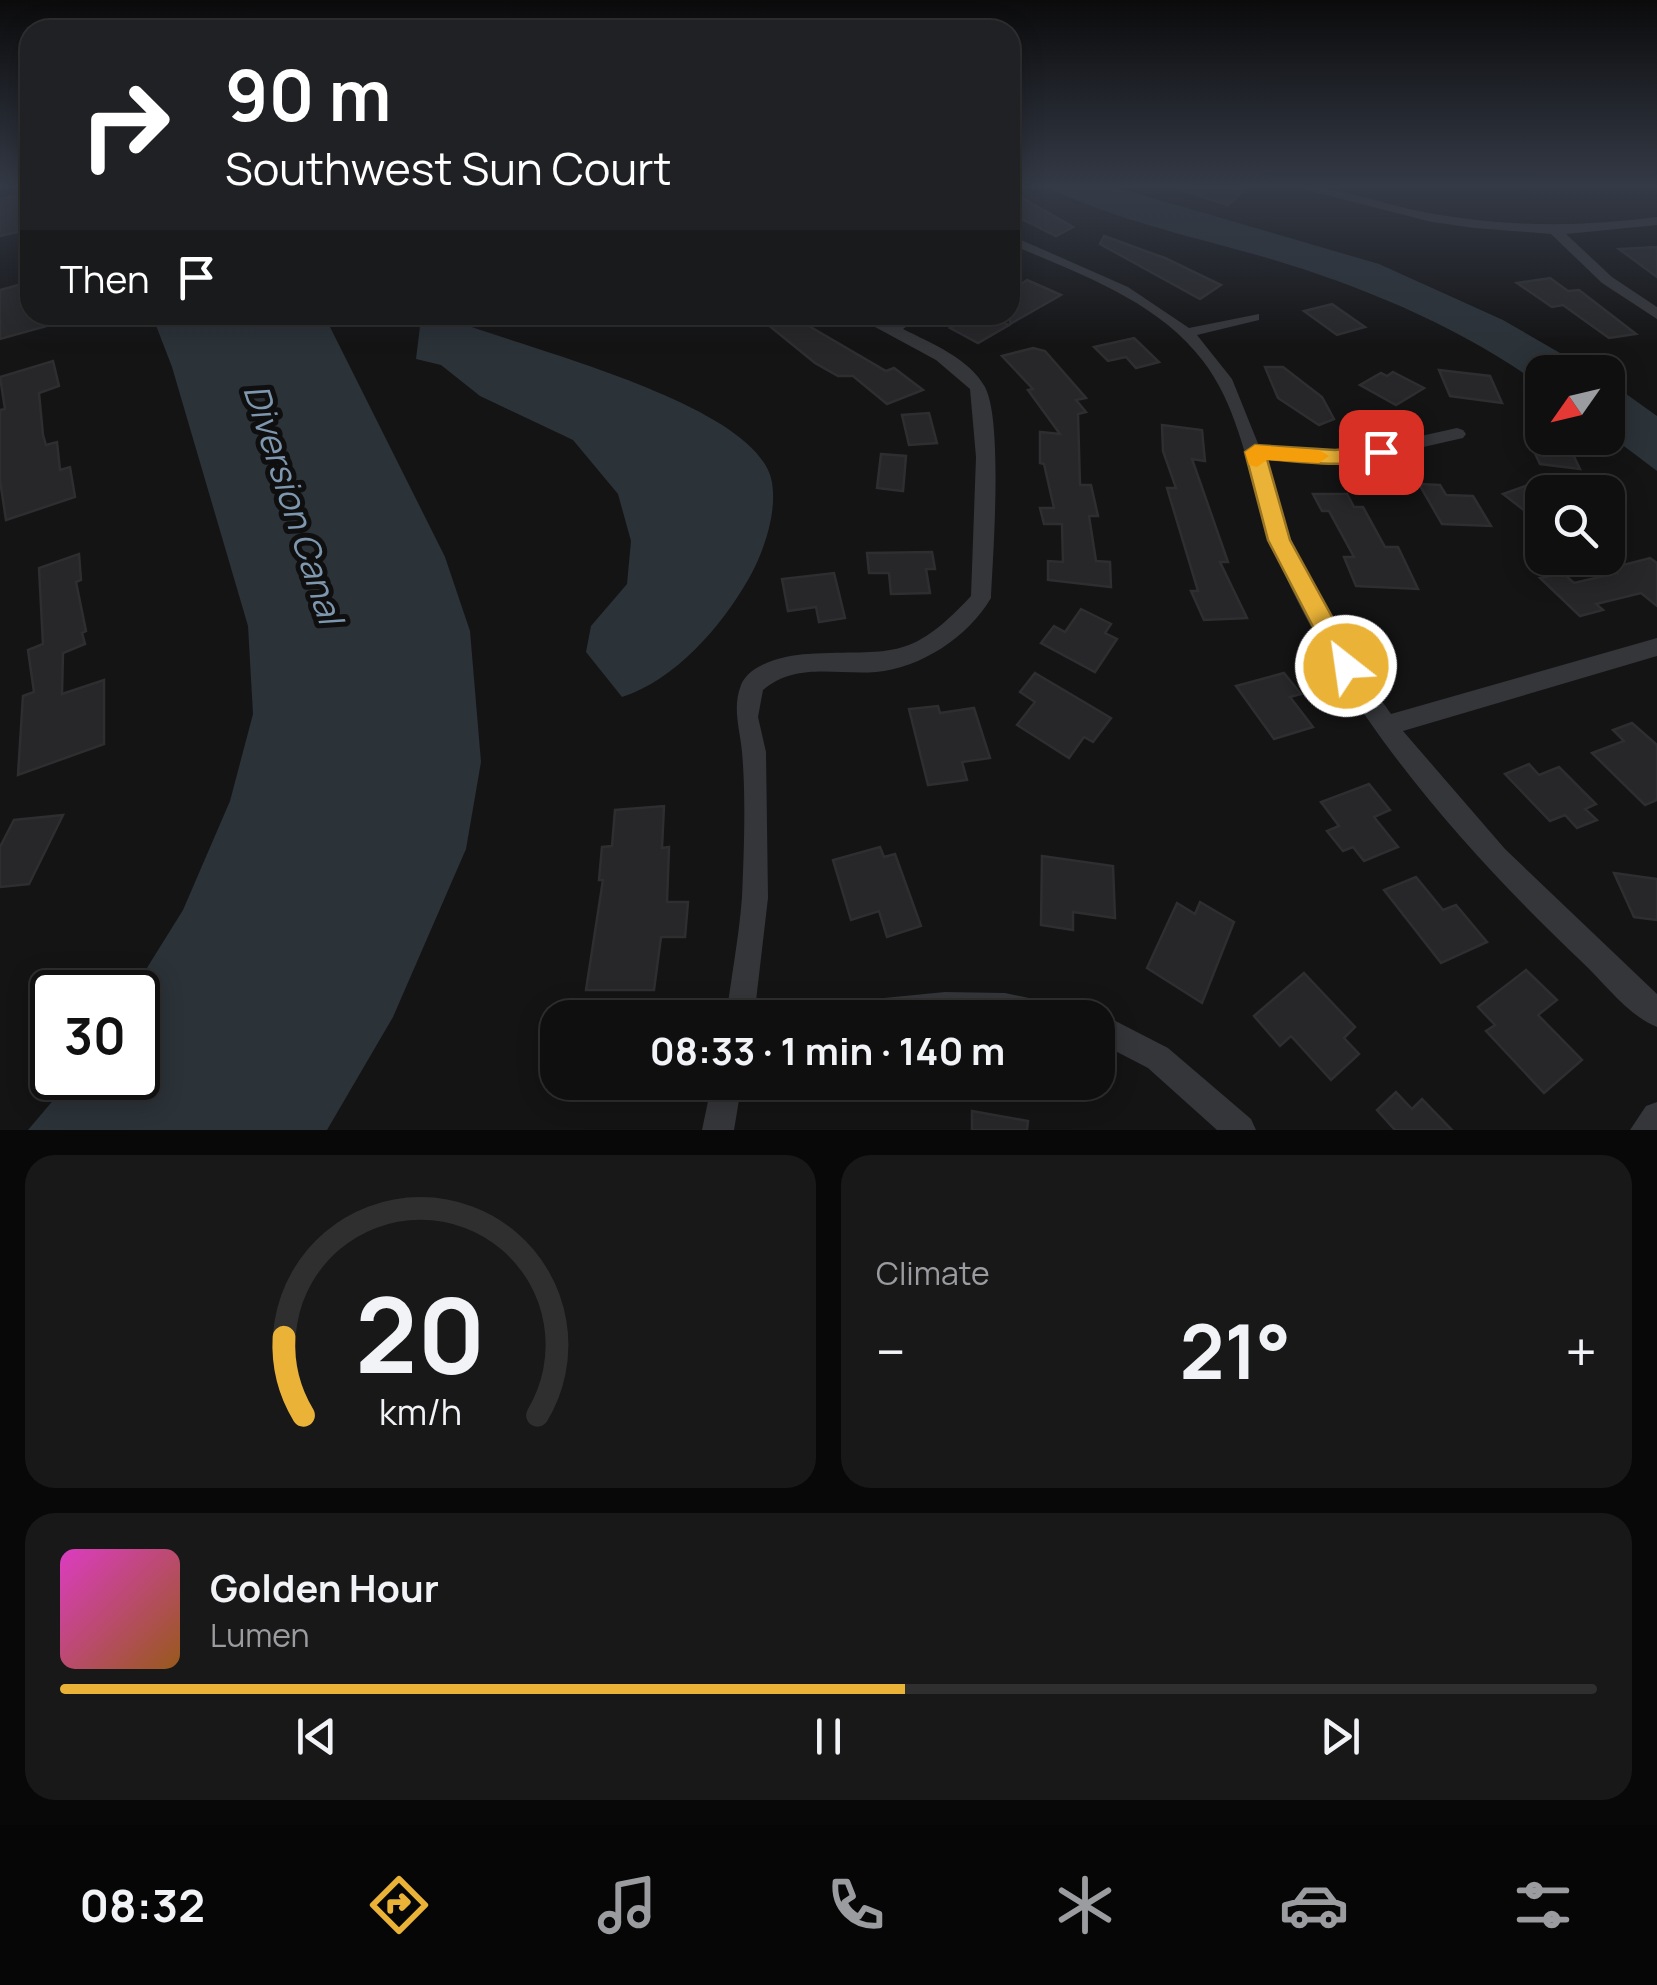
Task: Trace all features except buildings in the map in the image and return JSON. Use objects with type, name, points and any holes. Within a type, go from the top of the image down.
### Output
[{"type":"street","points":[[1563,239],[1608,280],[1657,314]]},
{"type":"street","points":[[1020,248],[1117,285],[1186,333],[1231,388],[1255,452],[1263,493],[1296,576],[1332,644],[1389,725],[1535,898],[1657,1014]]},
{"type":"street","points":[[1186,333],[1254,317]]},
{"type":"street","points":[[742,1000],[755,898],[757,829],[747,698],[759,678],[784,666],[893,660],[945,638],[981,598],[984,438],[978,390],[952,364],[882,325]]},
{"type":"street","points":[[892,330],[900,325]]},
{"type":"street","points":[[1255,452],[1352,457],[1457,434]]},
{"type":"street","points":[[1389,725],[1657,647]]},
{"type":"street","points":[[1115,1035],[1158,1058],[1240,1130]]},
{"type":"street","points":[[718,1130],[724,1100]]},
{"type":"street","points":[[1646,1130],[1657,1117]]},
{"type":"water","points":[[1198,239],[1292,239],[1379,264],[1503,320],[1564,355],[1525,355],[1525,374],[1443,326],[1337,281]]},
{"type":"water","name":"Diversion Canal","points":[[156,325],[329,325],[445,557],[470,631],[481,762],[466,849],[393,1017],[327,1130],[28,1130],[53,1100],[160,1100],[160,970],[146,970],[183,910],[230,801],[253,714],[248,626],[172,367]]},
{"type":"water","points":[[420,325],[468,325],[676,400],[721,424],[754,450],[771,478],[773,504],[768,531],[748,580],[695,650],[660,678],[622,697],[586,652],[591,626],[627,584],[631,541],[618,494],[573,440],[480,396],[441,365],[416,359]]},
{"type":"water","points":[[1625,393],[1657,416],[1657,471],[1625,447]]},
{"type":"slow traffic","points":[[1257,460],[1255,452],[1319,456]]},
{"type":"route","points":[[1346,666],[1279,540],[1263,493],[1255,452],[1335,457],[1381,452]]}]
